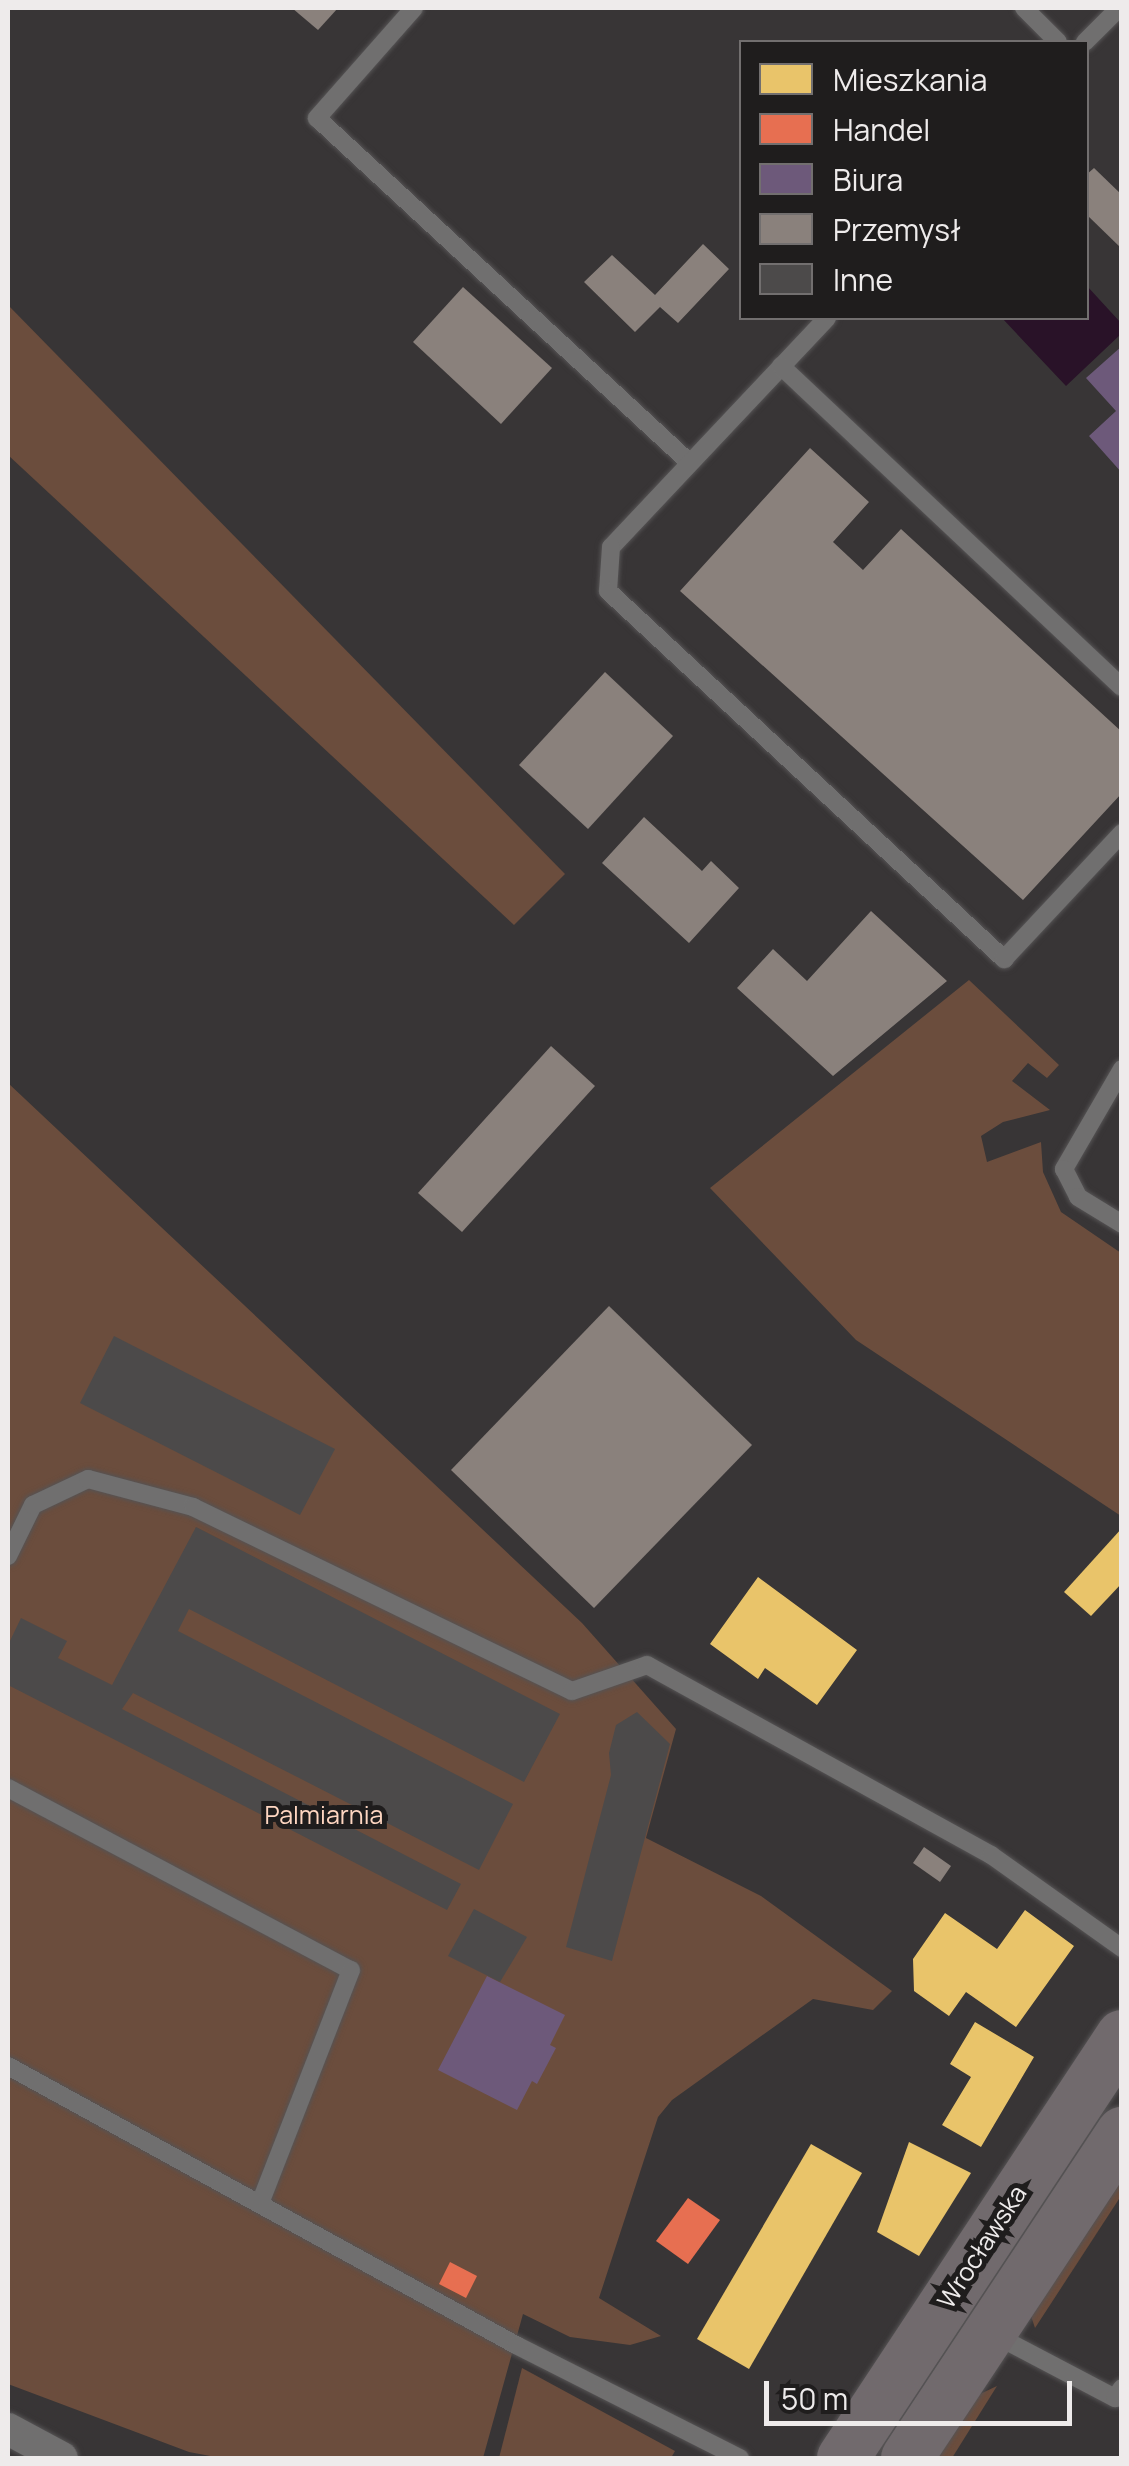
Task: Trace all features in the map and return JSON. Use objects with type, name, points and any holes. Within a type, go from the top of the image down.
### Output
[{"type":"main road","name":"Wrocławska","points":[[843,2458],[1122,2036]]},
{"type":"main road","points":[[907,2458],[1122,2133]]},
{"type":"street","points":[[8,2430],[62,2458]]},
{"type":"lane","points":[[414,8],[317,118],[690,464]]},
{"type":"lane","points":[[1024,8],[1056,40]]},
{"type":"lane","points":[[1087,40],[1119,8]]},
{"type":"lane","points":[[825,320],[612,546],[608,591],[1004,959],[1122,833]]},
{"type":"lane","points":[[781,366],[1122,686]]},
{"type":"lane","points":[[1122,1069],[1064,1169],[1078,1197],[1122,1224]]},
{"type":"lane","points":[[8,1556],[33,1506],[88,1479],[193,1507],[572,1691],[647,1665],[991,1855],[1122,1948]]},
{"type":"lane","points":[[8,1788],[351,1970],[260,2204]]},
{"type":"lane","points":[[8,2066],[516,2345],[740,2458]]},
{"type":"lane","points":[[990,2333],[1116,2398],[1122,2388]]},
{"type":"green space","points":[[8,305],[565,874],[514,925],[8,455]]},
{"type":"green space","points":[[969,980],[1059,1065],[1047,1078],[1028,1063],[1012,1081],[1050,1110],[1003,1122],[981,1136],[987,1162],[1041,1142],[1043,1172],[1061,1212],[1121,1253],[1121,1516],[856,1340],[710,1188]]},
{"type":"green space","name":"Palmiarnia","points":[[8,1083],[582,1623],[676,1729],[646,1838],[761,1896],[892,1991],[873,2010],[813,1999],[672,2100],[658,2117],[599,2298],[661,2336],[630,2345],[570,2337],[523,2314],[483,2458],[221,2458],[189,2452],[8,2384]]},
{"type":"green space","points":[[1121,2176],[1121,2196],[1035,2328],[1031,2316]]},
{"type":"green space","points":[[522,2368],[675,2451],[671,2458],[499,2458]]},
{"type":"green space","points":[[997,2386],[952,2458],[935,2458],[980,2394]]},
{"type":"shaded area","points":[[1089,288],[1121,323],[1121,334],[1066,386],[1004,320],[1089,320]]},
{"type":"building: Mieszkania","points":[[1122,1528],[1122,1583],[1091,1616],[1064,1592]]},
{"type":"building: Mieszkania","points":[[758,1577],[857,1650],[817,1705],[765,1668],[758,1679],[710,1644]]},
{"type":"building: Mieszkania","points":[[1025,1910],[1074,1946],[1016,2027],[966,1992],[949,2016],[914,1991],[913,1959],[945,1913],[997,1949]]},
{"type":"building: Mieszkania","points":[[975,2022],[1034,2057],[981,2147],[942,2125],[971,2077],[950,2064]]},
{"type":"building: Mieszkania","points":[[909,2142],[971,2173],[919,2256],[877,2232]]},
{"type":"building: Mieszkania","points":[[811,2144],[862,2173],[749,2369],[697,2339]]},
{"type":"building: Handel","points":[[688,2198],[720,2220],[688,2264],[656,2241]]},
{"type":"building: Handel","points":[[450,2262],[477,2276],[466,2298],[439,2284]]},
{"type":"building: Biura","points":[[1122,346],[1122,473],[1089,436],[1116,411],[1086,378]]},
{"type":"building: Biura","points":[[487,1976],[565,2015],[550,2045],[556,2048],[537,2084],[532,2081],[517,2110],[438,2070]]},
{"type":"building: Przemysł","points":[[292,8],[338,8],[318,30]]},
{"type":"building: Przemysł","points":[[1094,168],[1122,195],[1122,249],[1089,217],[1089,172]]},
{"type":"building: Przemysł","points":[[703,244],[729,269],[678,323],[660,307],[635,332],[584,282],[612,255],[655,295]]},
{"type":"building: Przemysł","points":[[463,287],[552,368],[501,424],[413,342]]},
{"type":"building: Przemysł","points":[[810,448],[869,502],[833,542],[863,570],[901,529],[1122,732],[1122,793],[1023,900],[680,591]]},
{"type":"building: Przemysł","points":[[605,672],[673,736],[588,829],[519,765]]},
{"type":"building: Przemysł","points":[[644,817],[702,871],[711,861],[739,888],[689,943],[602,863]]},
{"type":"building: Przemysł","points":[[871,911],[947,981],[833,1076],[737,988],[773,949],[807,981]]},
{"type":"building: Przemysł","points":[[551,1046],[595,1086],[462,1232],[418,1193]]},
{"type":"building: Przemysł","points":[[609,1306],[752,1445],[594,1608],[451,1470]]},
{"type":"building: Przemysł","points":[[924,1847],[951,1866],[940,1882],[913,1863]]},
{"type":"building: Inne","points":[[114,1336],[335,1449],[300,1515],[80,1403]]},
{"type":"building: Inne","points":[[196,1527],[560,1714],[524,1782],[189,1609],[178,1631],[513,1804],[479,1870],[133,1693],[122,1709],[461,1884],[447,1910],[8,1685],[8,1645],[21,1618],[67,1641],[58,1658],[112,1685]]},
{"type":"building: Inne","points":[[637,1712],[670,1744],[612,1961],[566,1947],[611,1775],[609,1753],[616,1725]]},
{"type":"building: Inne","points":[[474,1909],[527,1937],[500,1982],[448,1956]]}]
